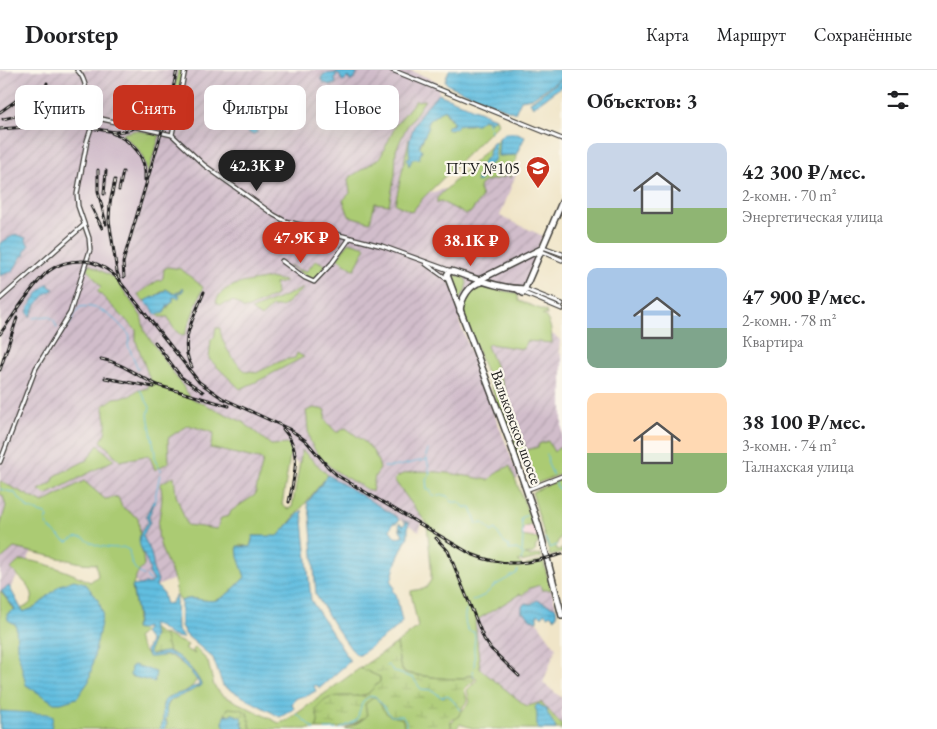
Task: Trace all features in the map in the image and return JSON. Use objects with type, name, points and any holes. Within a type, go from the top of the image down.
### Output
[{"type":"main road","points":[[450,273],[524,291],[562,202]]},
{"type":"main road","points":[[470,288],[476,283],[542,249]]},
{"type":"main road","points":[[529,256],[537,259]]},
{"type":"main road","name":"Вальковское шоссе","points":[[450,273],[542,535],[562,616]]},
{"type":"main road","points":[[460,305],[470,288],[471,282],[467,276]]},
{"type":"street","points":[[77,70],[84,79],[86,85]]},
{"type":"street","points":[[172,135],[186,70]]},
{"type":"street","points":[[392,70],[562,138]]},
{"type":"street","points":[[103,119],[172,135],[204,165],[274,215],[286,221],[382,246],[450,273]]},
{"type":"street","points":[[0,462],[36,368],[70,313],[90,250],[91,243],[78,206],[77,194],[91,130]]},
{"type":"street","points":[[0,299],[84,224]]},
{"type":"street","points":[[282,261],[305,278],[314,282],[332,263],[350,238]]},
{"type":"street","points":[[542,249],[562,254]]},
{"type":"street","points":[[542,249],[562,260]]},
{"type":"street","points":[[421,261],[450,273]]},
{"type":"street","points":[[524,291],[562,304]]},
{"type":"street","points":[[524,291],[562,309]]},
{"type":"street","points":[[526,490],[562,476]]},
{"type":"shaded area","points":[[0,70],[409,70],[436,81],[439,96],[397,201],[407,210],[424,194],[457,186],[505,170],[516,174],[500,216],[543,236],[521,295],[475,290],[459,321],[519,478],[425,513],[419,531],[278,452],[263,460],[255,495],[231,511],[232,529],[172,580],[143,591],[73,507],[60,504],[5,597],[0,601]],"holes":[[[134,145],[140,152],[146,165],[148,185],[127,247],[124,264],[127,283],[144,307],[141,310],[116,279],[89,264],[88,260],[93,245],[92,237],[81,204]]]},
{"type":"shaded area","points":[[107,129],[125,137],[140,152],[146,165],[148,185],[127,247],[124,264],[127,283],[144,307],[141,311],[116,279],[89,264],[88,260],[93,245],[92,237],[81,204],[79,190],[93,130]]},
{"type":"shaded area","points":[[554,335],[560,340],[559,350],[562,358],[562,453],[525,454],[483,343],[525,336]]},
{"type":"shaded area","points":[[535,523],[541,538],[536,540],[520,537],[522,527]]},
{"type":"shaded area","points":[[548,578],[557,610],[528,609],[556,648],[543,683],[562,698],[562,729],[482,679],[476,662],[473,619],[516,593]]},
{"type":"green space","points":[[178,70],[183,70],[180,85],[175,85]]},
{"type":"green space","points":[[425,100],[406,128],[396,150],[395,175],[389,205],[375,203],[370,222],[349,216],[343,200],[350,193],[348,179],[380,158],[394,130],[399,130],[399,121],[415,101]]},
{"type":"green space","points":[[444,109],[453,122],[449,130],[458,125],[470,125],[483,119],[491,122],[496,118],[498,124],[423,198],[412,212],[395,204],[409,139],[410,161],[422,142],[428,121]]},
{"type":"green space","points":[[136,130],[160,135],[147,176],[142,156],[132,143],[121,134]]},
{"type":"green space","points":[[499,138],[498,156],[516,155],[517,157],[510,178],[506,173],[504,177],[484,182],[480,185],[479,189],[482,197],[470,213],[465,214],[440,201],[437,203],[437,198]]},
{"type":"green space","points":[[349,242],[366,247],[355,269],[337,258]]},
{"type":"green space","points":[[316,260],[327,266],[312,281],[289,265],[301,271],[307,271]]},
{"type":"green space","points":[[89,264],[116,279],[141,316],[145,332],[191,398],[243,422],[271,445],[288,444],[291,450],[282,505],[288,509],[292,507],[302,450],[328,475],[278,537],[253,536],[250,547],[240,545],[245,577],[228,594],[217,600],[186,599],[181,601],[177,596],[173,576],[158,535],[162,500],[160,484],[174,476],[176,495],[187,525],[217,529],[221,518],[229,516],[231,511],[255,495],[263,460],[210,448],[214,433],[188,425],[168,438],[169,462],[155,470],[149,455],[120,461],[101,441],[106,428],[103,406],[114,398],[130,396],[136,391],[148,388],[150,380],[136,341],[136,330],[97,291],[101,287],[87,268]]},
{"type":"green space","points":[[168,267],[181,269],[203,287],[183,336],[174,328],[168,317],[159,317],[157,315],[165,311],[173,297],[177,296],[184,289],[174,294],[166,289],[149,300],[143,301],[138,294],[161,280],[164,269]]},
{"type":"green space","points":[[449,273],[464,277],[467,282],[465,292],[459,300],[448,277]]},
{"type":"green space","points":[[269,278],[285,282],[275,284],[276,295],[249,308],[244,309],[234,301],[220,305],[216,302],[224,290],[238,284]]},
{"type":"green space","points":[[475,286],[517,293],[519,301],[546,311],[547,315],[542,314],[549,323],[552,343],[526,341],[524,349],[489,344],[487,346],[503,384],[526,450],[538,447],[539,444],[548,441],[554,452],[562,447],[562,474],[532,485],[522,457],[518,458],[462,310],[463,305]]},
{"type":"green space","points":[[304,288],[282,307],[272,307],[261,317],[251,310]]},
{"type":"green space","points":[[216,328],[220,328],[223,340],[233,358],[247,372],[256,373],[283,360],[295,358],[297,353],[304,357],[240,389],[209,359],[211,339],[214,338]]},
{"type":"green space","points":[[314,408],[326,410],[325,420],[336,432],[346,428],[372,450],[380,469],[375,476],[372,492],[337,472],[316,452],[308,432],[306,411]]},
{"type":"green space","points":[[98,445],[114,460],[46,495],[39,490],[52,483],[55,476],[87,460]]},
{"type":"green space","points":[[510,466],[533,524],[523,528],[522,536],[540,539],[535,548],[536,550],[525,555],[540,554],[542,557],[522,562],[522,560],[518,561],[523,566],[543,560],[551,590],[542,590],[540,585],[530,588],[522,595],[520,594],[475,621],[480,669],[525,705],[528,706],[541,702],[562,725],[562,729],[475,729],[460,724],[455,729],[450,725],[470,702],[467,690],[477,680],[474,675],[456,679],[432,677],[405,672],[399,663],[397,643],[418,627],[411,591],[426,588],[431,580],[431,567],[427,524],[394,480],[401,475],[424,471],[489,480],[498,471]]},
{"type":"green space","points":[[562,479],[562,534],[556,545],[557,550],[562,549],[562,553],[550,556],[532,492]]},
{"type":"green space","points":[[0,481],[43,503],[84,481],[105,499],[118,497],[122,507],[138,518],[144,566],[134,582],[133,589],[137,619],[135,628],[144,632],[137,638],[147,654],[150,656],[171,656],[188,668],[197,679],[190,688],[172,696],[163,704],[163,720],[159,729],[0,729],[0,591],[15,610],[25,615],[21,609],[32,600],[30,589],[11,569],[20,561],[26,560],[55,567],[90,582],[98,576],[96,564],[81,563],[14,548],[0,560],[0,527],[6,506],[3,496],[0,494]]},
{"type":"green space","points":[[152,628],[165,637],[169,652],[150,655],[154,634]]},
{"type":"green space","points":[[163,634],[188,645],[185,649],[195,654],[192,650],[196,648],[208,662],[214,686],[222,695],[279,723],[288,720],[360,668],[380,677],[380,682],[368,694],[357,696],[317,713],[319,721],[315,729],[251,729],[247,714],[243,710],[227,710],[224,717],[226,729],[164,729],[167,724],[166,714],[170,701],[201,684],[188,665],[169,652]]},
{"type":"green space","points":[[397,643],[399,663],[402,671],[405,673],[457,679],[472,675],[475,680],[464,689],[468,701],[458,717],[451,720],[451,729],[404,729],[403,719],[389,715],[384,711],[376,697],[374,697],[365,704],[367,716],[354,724],[330,729],[315,729],[318,722],[316,710],[320,704],[331,697],[364,696],[380,682],[380,677],[360,668]]},
{"type":"green space","points":[[376,697],[386,713],[403,719],[404,729],[345,729],[367,716],[365,704]]},
{"type":"green space","points":[[228,708],[247,712],[251,729],[244,729],[233,714],[225,715]]},
{"type":"water","points":[[339,70],[356,70],[357,75],[352,81],[348,77],[343,82],[339,75],[336,74],[336,83],[333,85],[329,85],[321,78],[324,74],[335,73]]},
{"type":"water","points":[[449,70],[562,70],[562,78],[532,98],[521,100],[515,113],[448,85],[445,81]]},
{"type":"water","points":[[562,79],[562,86],[533,107],[530,102]]},
{"type":"water","points":[[439,94],[495,118],[489,123],[489,120],[483,119],[477,124],[458,125],[456,129],[449,130],[446,128],[447,126],[453,125],[453,122],[444,109],[428,121],[428,129],[419,146],[422,150],[419,159],[413,158],[409,166],[407,159],[410,158],[409,149],[412,131],[426,107]]},
{"type":"water","points":[[246,130],[256,130],[258,132],[252,135]]},
{"type":"water","points":[[505,133],[518,133],[525,137],[516,155],[498,156],[499,138]]},
{"type":"water","points":[[496,141],[495,158],[487,166],[480,181],[476,182],[482,163],[488,156],[492,144]]},
{"type":"water","points":[[16,234],[26,238],[29,246],[24,253],[26,255],[22,256],[13,271],[0,276],[0,243]]},
{"type":"water","points":[[48,283],[54,289],[36,305],[30,317],[27,311],[36,296]]},
{"type":"water","points":[[183,287],[182,292],[176,295],[180,295],[179,298],[173,297],[173,302],[168,305],[164,313],[155,314],[151,306],[148,306],[145,301],[166,289],[174,294],[181,291]]},
{"type":"water","points":[[328,475],[397,517],[399,520],[397,523],[393,523],[390,530],[396,538],[403,535],[399,528],[403,529],[399,527],[400,523],[403,526],[406,522],[402,520],[410,523],[408,525],[408,536],[396,562],[391,582],[394,587],[393,591],[396,594],[402,621],[399,626],[360,655],[357,655],[351,649],[316,595],[310,515],[307,503]]},
{"type":"water","points":[[153,501],[155,502],[149,516],[150,522],[143,536],[150,550],[153,569],[158,580],[156,586],[163,593],[166,604],[171,603],[176,595],[177,630],[183,637],[172,636],[160,627],[151,625],[154,634],[149,653],[151,655],[167,652],[182,659],[201,684],[201,686],[168,703],[167,717],[165,719],[167,724],[164,729],[159,729],[163,721],[162,708],[165,700],[199,684],[187,668],[175,657],[166,655],[148,657],[146,651],[150,641],[144,633],[146,627],[138,630],[135,629],[138,618],[132,586],[152,583],[154,581],[149,573],[149,568],[139,542],[141,533],[148,522],[146,516]]},
{"type":"water","points":[[302,510],[311,600],[350,661],[320,688],[316,685],[314,686],[316,691],[295,699],[292,704],[294,709],[280,717],[223,686],[213,658],[186,635],[181,626],[181,601],[186,599],[217,600],[228,594],[245,577],[238,557],[237,546],[250,547],[253,536],[278,536]]},
{"type":"water","points":[[74,580],[85,583],[98,600],[103,613],[89,681],[77,698],[54,703],[26,685],[17,648],[16,625],[8,620],[7,614],[15,609],[1,591],[9,586],[23,612],[36,607],[60,585]]},
{"type":"water","points":[[537,600],[556,608],[557,616],[554,618],[550,614],[548,616],[544,613],[542,617],[537,615],[537,621],[530,619],[522,612],[522,606],[525,603],[531,604]]},
{"type":"water","points":[[134,665],[156,672],[154,682],[130,676],[131,667]]},
{"type":"water","points":[[538,704],[547,709],[556,729],[538,729],[535,707]]},
{"type":"water","points":[[0,711],[48,714],[53,716],[51,729],[0,729]]},
{"type":"water","points":[[233,714],[241,717],[244,729],[226,729],[223,724],[224,716]]},
{"type":"waterway","points":[[487,120],[491,131]]},
{"type":"waterway","points":[[62,332],[68,327],[80,307],[95,308],[102,311],[120,325],[130,336],[128,345],[138,369]]},
{"type":"waterway","points":[[33,318],[48,316],[54,320],[57,328]]},
{"type":"waterway","points":[[140,390],[150,407],[148,415],[156,451],[155,458],[161,471]]},
{"type":"waterway","points":[[428,450],[426,455],[430,474],[426,479],[427,490],[430,490],[433,496],[446,496],[452,502],[460,502],[464,507],[471,508],[477,524],[483,523],[492,532],[495,529],[505,544],[509,546],[509,550],[517,549],[524,555]]},
{"type":"waterway","points":[[547,454],[548,464],[553,475]]},
{"type":"waterway","points":[[384,467],[427,460]]},
{"type":"waterway","points":[[154,503],[160,474]]},
{"type":"waterway","points":[[556,483],[559,489],[562,486]]},
{"type":"waterway","points":[[0,489],[15,493],[27,508],[45,514],[48,517],[46,521],[47,526],[65,541],[68,542],[79,537],[100,546],[123,547],[129,550],[136,570],[147,576],[154,583]]},
{"type":"waterway","points":[[522,552],[521,518],[527,515]]},
{"type":"waterway","points":[[545,538],[550,548],[557,545]]},
{"type":"waterway","points":[[521,560],[523,555]]},
{"type":"waterway","points":[[472,601],[485,595],[494,586],[517,573],[518,570]]},
{"type":"waterway","points":[[467,608],[465,613],[466,623],[469,631],[474,632],[475,636],[472,673],[474,676]]},
{"type":"waterway","points":[[386,666],[388,665],[395,672],[413,678],[421,689],[432,690],[441,697],[448,695],[461,710]]},
{"type":"waterway","points":[[340,729],[357,720],[364,700],[375,696],[391,716],[402,716],[406,721],[406,729]]},
{"type":"waterway","points":[[297,714],[314,729]]},
{"type":"waterway","points":[[325,729],[336,729]]},
{"type":"railway","points":[[124,277],[123,263],[125,255],[169,107],[177,70]]},
{"type":"railway","points":[[3,119],[19,115],[32,108],[42,98],[47,83]]},
{"type":"railway","points":[[0,112],[15,101]]},
{"type":"railway","points":[[0,129],[65,124],[115,132],[127,130]]},
{"type":"railway","points":[[112,133],[126,140],[137,151],[144,164],[145,180]]},
{"type":"railway","points":[[98,170],[98,191],[106,224]]},
{"type":"railway","points":[[104,194],[106,171]]},
{"type":"railway","points":[[119,190],[123,172]]},
{"type":"railway","points":[[115,180],[110,203],[109,220],[117,272],[121,283],[199,382],[222,398],[289,429],[306,441],[338,476],[471,554],[506,563],[527,562],[562,554]]},
{"type":"railway","points":[[91,206],[102,228]]},
{"type":"railway","points":[[0,334],[36,284],[55,267],[71,262],[87,261],[102,267],[119,280]]},
{"type":"railway","points":[[192,367],[186,348],[187,339],[192,320],[204,292]]},
{"type":"railway","points":[[0,370],[17,318]]},
{"type":"railway","points":[[155,342],[181,377],[203,392]]},
{"type":"railway","points":[[101,359],[124,367],[160,386],[229,406]]},
{"type":"railway","points":[[105,378],[154,387]]},
{"type":"railway","points":[[283,429],[289,437],[295,455],[295,473],[289,502]]},
{"type":"railway","points":[[436,538],[448,551],[484,639],[491,649],[519,676]]},
{"type":"place","name":"ПТУ №105","points":[[538,189]]}]
